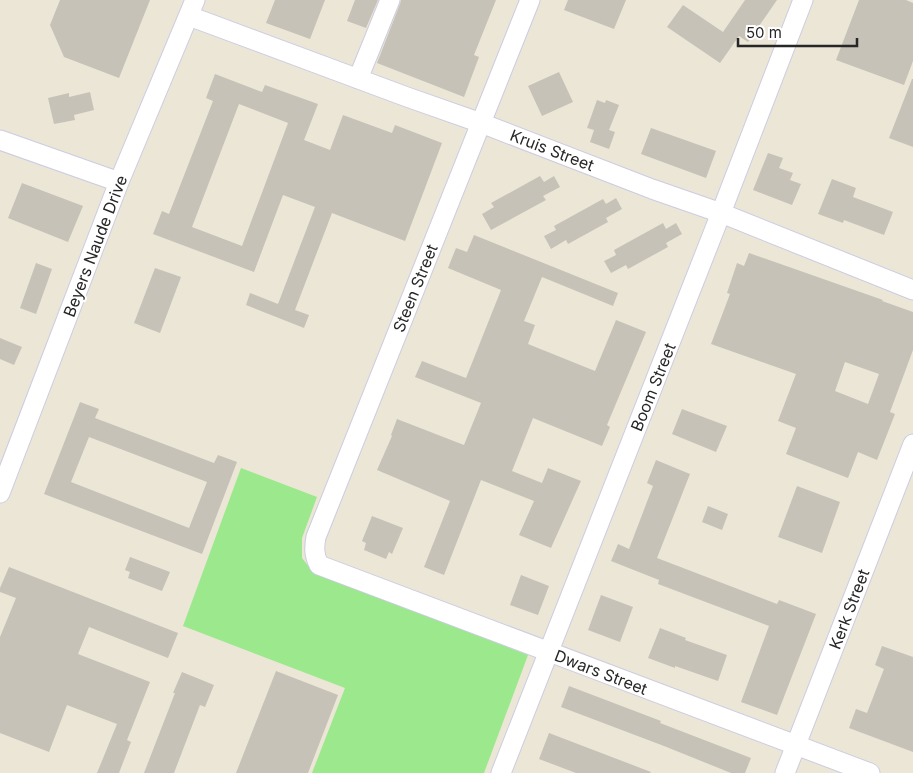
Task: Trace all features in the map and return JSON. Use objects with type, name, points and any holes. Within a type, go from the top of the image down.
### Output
[{"type":"street","points":[[358,79],[390,0]]},
{"type":"street","name":"Steen Street","points":[[332,570],[320,565],[316,558],[314,548],[316,537],[530,0]]},
{"type":"street","name":"Boom Street","points":[[501,773],[803,0]]},
{"type":"street","name":"Kruis Street","points":[[192,8],[358,79],[721,213],[913,290]]},
{"type":"street","name":"Beyers Naude Drive","points":[[0,493],[120,182],[192,8]]},
{"type":"street","points":[[0,140],[120,182]]},
{"type":"street","name":"Kerk Street","points":[[785,773],[913,444]]},
{"type":"street","name":"Dwars Street","points":[[332,570],[870,773]]},
{"type":"green space","points":[[241,468],[317,497],[302,538],[302,558],[313,572],[528,655],[484,773],[312,773],[345,688],[183,626]]},
{"type":"building","points":[[60,0],[150,0],[119,78],[64,57],[50,25]]},
{"type":"building","points":[[275,0],[325,0],[310,39],[266,23]]},
{"type":"building","points":[[355,0],[378,0],[366,28],[347,21]]},
{"type":"building","points":[[401,0],[496,0],[474,55],[479,57],[464,97],[377,63]]},
{"type":"building","points":[[568,0],[626,0],[614,29],[564,10]]},
{"type":"building","points":[[745,0],[777,0],[748,42],[739,36],[720,63],[667,27],[683,5],[723,32]]},
{"type":"building","points":[[859,0],[906,0],[913,3],[913,61],[904,85],[836,60]]},
{"type":"building","points":[[559,72],[573,102],[542,116],[528,86]]},
{"type":"building","points":[[215,74],[262,92],[265,85],[318,104],[304,140],[330,150],[343,115],[392,133],[395,125],[442,143],[405,241],[332,213],[295,310],[309,315],[304,328],[246,305],[250,293],[278,304],[315,207],[283,195],[254,272],[153,234],[162,211],[169,214],[213,101],[206,98]],"holes":[[[239,104],[288,123],[242,246],[192,227]]]},
{"type":"building","points":[[913,79],[913,147],[889,138]]},
{"type":"building","points":[[90,92],[94,110],[74,115],[75,120],[54,124],[48,98],[69,93],[69,97]]},
{"type":"building","points":[[597,100],[605,103],[606,100],[619,105],[609,130],[615,132],[609,149],[590,142],[594,130],[587,128]]},
{"type":"building","points":[[651,128],[716,151],[706,178],[641,154]]},
{"type":"building","points":[[768,153],[783,158],[779,168],[793,173],[790,180],[801,184],[792,205],[753,190]]},
{"type":"building","points":[[540,176],[544,182],[554,176],[560,187],[543,196],[546,200],[491,230],[482,214],[494,207],[491,203]]},
{"type":"building","points":[[832,179],[856,188],[853,197],[893,212],[884,235],[844,220],[843,223],[818,214]]},
{"type":"building","points":[[22,183],[83,206],[68,242],[8,218]]},
{"type":"building","points":[[616,198],[622,209],[606,218],[608,222],[568,244],[566,240],[551,249],[544,236],[556,230],[554,226],[603,199],[606,204]]},
{"type":"building","points":[[663,223],[666,229],[676,223],[682,234],[666,243],[668,247],[628,269],[626,265],[611,273],[604,261],[616,255],[614,250]]},
{"type":"building","points":[[474,235],[618,293],[613,306],[542,277],[524,321],[535,325],[528,344],[595,371],[616,320],[646,332],[607,425],[610,427],[602,446],[533,418],[512,471],[542,483],[548,468],[581,481],[551,548],[519,535],[534,501],[481,480],[444,575],[424,567],[450,501],[377,470],[392,436],[397,419],[464,445],[481,403],[415,377],[422,361],[466,378],[501,290],[448,268],[456,248],[467,252]]},
{"type":"building","points":[[749,253],[913,312],[913,350],[890,412],[895,414],[877,460],[858,452],[848,478],[786,454],[796,428],[778,421],[796,374],[711,344],[730,294],[727,293],[737,263],[744,266]],"holes":[[[845,362],[879,374],[868,404],[835,391]]]},
{"type":"building","points":[[36,263],[52,269],[36,314],[20,308]]},
{"type":"building","points":[[155,268],[181,277],[160,333],[134,323]]},
{"type":"building","points":[[0,338],[22,347],[14,365],[0,359]]},
{"type":"building","points":[[80,402],[99,409],[95,418],[214,463],[218,455],[237,462],[202,554],[44,494]],"holes":[[[89,437],[207,482],[189,528],[71,482]]]},
{"type":"building","points":[[682,409],[727,426],[716,452],[672,434]]},
{"type":"building","points":[[656,460],[690,474],[657,558],[777,604],[779,600],[816,614],[777,715],[741,702],[769,626],[658,584],[659,580],[611,561],[618,544],[629,549],[653,486],[647,483]]},
{"type":"building","points":[[797,486],[840,502],[822,553],[778,537]]},
{"type":"building","points":[[708,506],[728,514],[722,530],[702,522]]},
{"type":"building","points":[[372,516],[403,528],[392,554],[389,552],[386,559],[364,550],[366,543],[362,541]]},
{"type":"building","points":[[130,557],[170,572],[162,591],[128,578],[130,572],[125,570]]},
{"type":"building","points":[[9,567],[178,633],[168,658],[89,627],[78,654],[150,682],[127,740],[131,742],[119,773],[97,773],[117,724],[67,705],[49,752],[0,733],[0,637],[16,598],[0,592]]},
{"type":"building","points":[[521,575],[549,586],[538,615],[510,605]]},
{"type":"building","points":[[601,595],[633,607],[620,642],[588,630]]},
{"type":"building","points":[[660,628],[686,638],[685,640],[727,655],[718,681],[648,658]]},
{"type":"building","points":[[882,646],[913,657],[913,752],[849,728],[856,709],[867,713],[884,669],[875,665]]},
{"type":"building","points":[[276,671],[338,695],[308,773],[236,773]]},
{"type":"building","points":[[182,672],[214,685],[205,707],[200,705],[174,773],[144,773],[175,693],[173,693]]},
{"type":"building","points":[[569,686],[751,758],[745,773],[731,773],[561,707]]},
{"type":"building","points":[[549,733],[651,772],[576,773],[539,759]]}]
